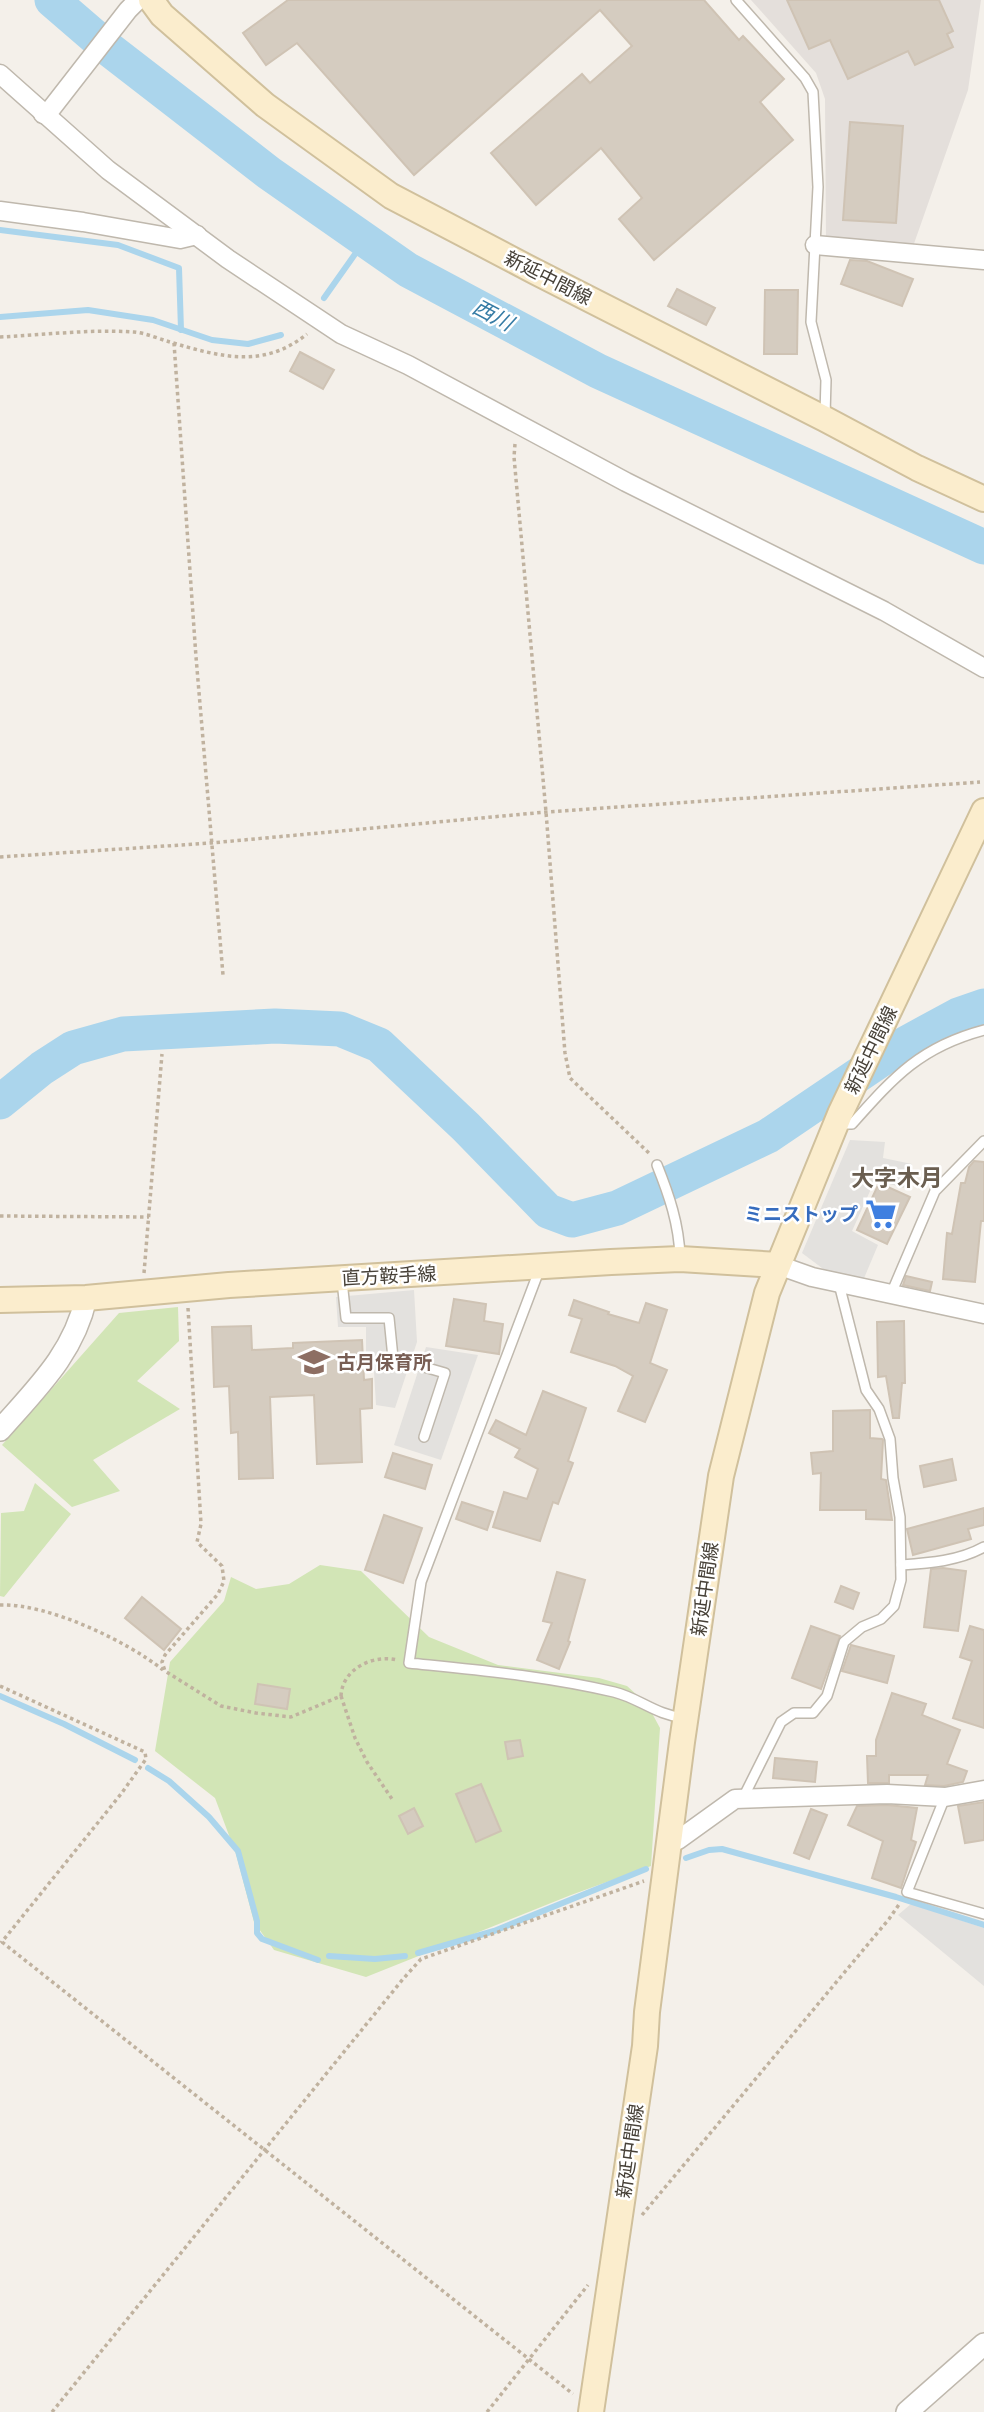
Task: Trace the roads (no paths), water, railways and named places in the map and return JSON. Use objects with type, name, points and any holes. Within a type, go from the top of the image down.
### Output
[{"type":"main road","name":"新延中間線","points":[[136,2],[162,15],[265,105],[391,196],[917,468],[984,499]]},
{"type":"main road","name":"新延中間線","points":[[592,2410],[619,2229],[686,1719],[722,1476],[767,1293],[778,1265],[838,1119],[984,811]]},
{"type":"main road","name":"直方鞍手線","points":[[0,1300],[86,1297],[680,1259],[778,1265]]},
{"type":"street","points":[[47,111],[136,2]]},
{"type":"street","points":[[0,74],[47,111],[108,170],[228,259],[341,334],[408,365],[638,488],[884,611],[984,668]]},
{"type":"street","points":[[0,211],[180,239],[197,235]]},
{"type":"street","points":[[815,245],[984,260]]},
{"type":"street","points":[[778,1265],[812,1277],[984,1314]]},
{"type":"street","points":[[0,1430],[68,1348],[81,1319],[86,1297]]},
{"type":"street","points":[[670,1842],[678,1840],[735,1799],[887,1794],[944,1797],[984,1790]]},
{"type":"street","points":[[907,2412],[984,2344]]},
{"type":"lane","points":[[736,0],[805,78],[813,92],[818,187],[811,322],[826,380],[825,419]]},
{"type":"lane","points":[[838,1119],[852,1124],[885,1087],[919,1056],[984,1030]]},
{"type":"lane","points":[[891,1294],[935,1191],[984,1141]]},
{"type":"lane","points":[[657,1164],[672,1203],[680,1259]]},
{"type":"lane","points":[[541,1267],[421,1582],[409,1663],[505,1672],[617,1693],[667,1716],[686,1719]]},
{"type":"lane","points":[[342,1279],[346,1318],[389,1318],[393,1357],[445,1373],[424,1437]]},
{"type":"lane","points":[[743,1798],[780,1722],[794,1713],[813,1713],[827,1696],[844,1642],[862,1627],[881,1619],[894,1606],[901,1580],[900,1517],[890,1439],[879,1409],[866,1390],[839,1283]]},
{"type":"lane","points":[[901,1565],[940,1562],[972,1554],[984,1546]]},
{"type":"lane","points":[[944,1797],[907,1892],[984,1914]]},
{"type":"waterway","name":"西川","points":[[52,0],[110,50],[269,173],[408,270],[598,371],[984,547]]},
{"type":"waterway","points":[[0,230],[118,245],[179,268],[181,330]]},
{"type":"waterway","points":[[324,298],[365,240]]},
{"type":"waterway","points":[[0,317],[88,310],[153,320],[212,340],[248,344],[281,335]]},
{"type":"waterway","points":[[0,1102],[42,1068],[73,1048],[123,1034],[275,1026],[340,1029],[379,1045],[466,1127],[548,1211],[572,1220],[617,1208],[768,1136],[901,1046],[958,1015],[984,1006]]},
{"type":"waterway","points":[[0,1696],[64,1724],[135,1760]]},
{"type":"waterway","points":[[148,1768],[169,1781],[209,1817],[238,1851],[257,1921],[257,1933],[262,1939],[318,1960]]},
{"type":"waterway","points":[[686,1858],[709,1850],[722,1849],[896,1897],[984,1925]]},
{"type":"waterway","points":[[418,1953],[494,1931],[646,1869]]},
{"type":"waterway","points":[[329,1956],[375,1959],[405,1956]]},
{"type":"place","name":"ミニストップ","points":[[881,1214]]},
{"type":"place","name":"古月保育所","points":[[314,1362]]},
{"type":"district","name":"大字木月","points":[[897,1178]]}]
